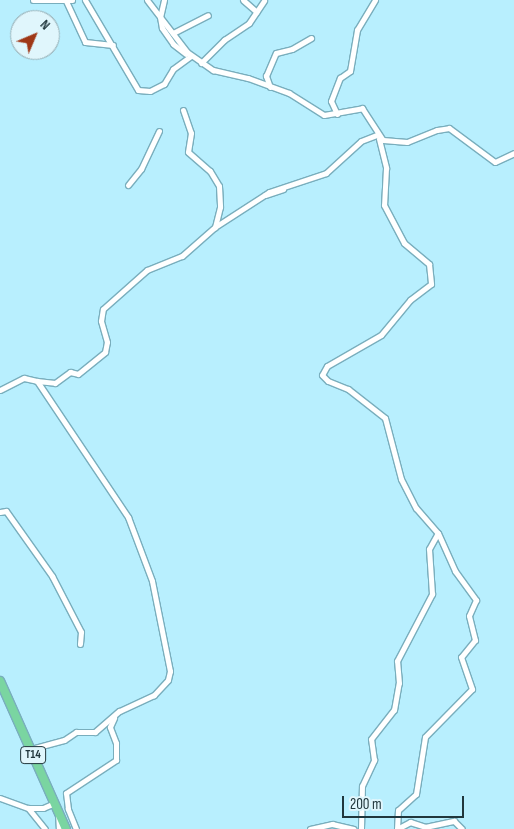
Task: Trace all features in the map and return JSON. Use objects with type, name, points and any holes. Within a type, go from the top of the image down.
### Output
[{"type":"highway","name":"T14","points":[[0,681],[66,829]]},
{"type":"street","points":[[33,0],[72,0]]},
{"type":"street","points":[[84,0],[113,45],[138,90],[150,91],[164,84],[173,69],[191,56]]},
{"type":"street","points":[[147,0],[191,56]]},
{"type":"street","points":[[164,0],[160,15],[162,28],[173,44],[213,70],[254,80],[291,94],[320,114],[337,115],[362,108],[378,137],[386,168],[384,205],[404,243],[429,264],[431,284],[410,300],[381,335],[336,360],[322,372],[328,381],[348,389],[384,418],[401,479],[416,508],[438,533],[454,570],[476,600],[469,616],[476,638],[463,653],[461,662],[472,687],[465,699],[425,737],[416,794],[398,810],[397,829]]},
{"type":"street","points":[[243,0],[257,12]]},
{"type":"street","points":[[337,115],[331,101],[339,80],[349,72],[357,30],[375,0]]},
{"type":"street","points":[[66,1],[85,42],[113,45]]},
{"type":"street","points":[[201,63],[224,40],[249,23],[264,1]]},
{"type":"street","points":[[173,33],[208,15]]},
{"type":"street","points":[[270,87],[266,78],[277,52],[291,49],[310,38]]},
{"type":"street","points":[[254,80],[266,78]]},
{"type":"street","points":[[183,110],[191,134],[188,152],[210,171],[219,186],[220,207],[215,227]]},
{"type":"street","points":[[0,390],[24,378],[37,381],[59,382],[67,372],[78,374],[101,356],[108,346],[101,321],[106,304],[153,266],[187,252],[215,227],[260,196],[326,173],[361,141],[378,137],[406,142],[437,130],[449,128],[495,162],[514,153]]},
{"type":"street","points":[[128,185],[141,169],[159,131]]},
{"type":"street","points":[[30,749],[64,740],[76,732],[96,732],[114,716],[150,698],[170,675],[153,585],[128,517],[37,381]]},
{"type":"street","points":[[0,512],[6,511],[52,576],[81,632],[80,644]]},
{"type":"street","points":[[361,829],[362,786],[374,760],[372,739],[394,710],[399,683],[397,660],[432,594],[429,549],[438,533]]},
{"type":"street","points":[[76,829],[68,809],[66,793],[116,760],[116,743],[110,727],[114,716]]},
{"type":"street","points":[[0,798],[28,808],[43,808],[54,804]]},
{"type":"street","points":[[28,808],[45,829]]},
{"type":"street","points":[[58,812],[59,829]]},
{"type":"street","points":[[397,829],[410,822],[425,827],[454,821],[462,829]]},
{"type":"street","points":[[310,829],[332,824],[353,829]]}]
